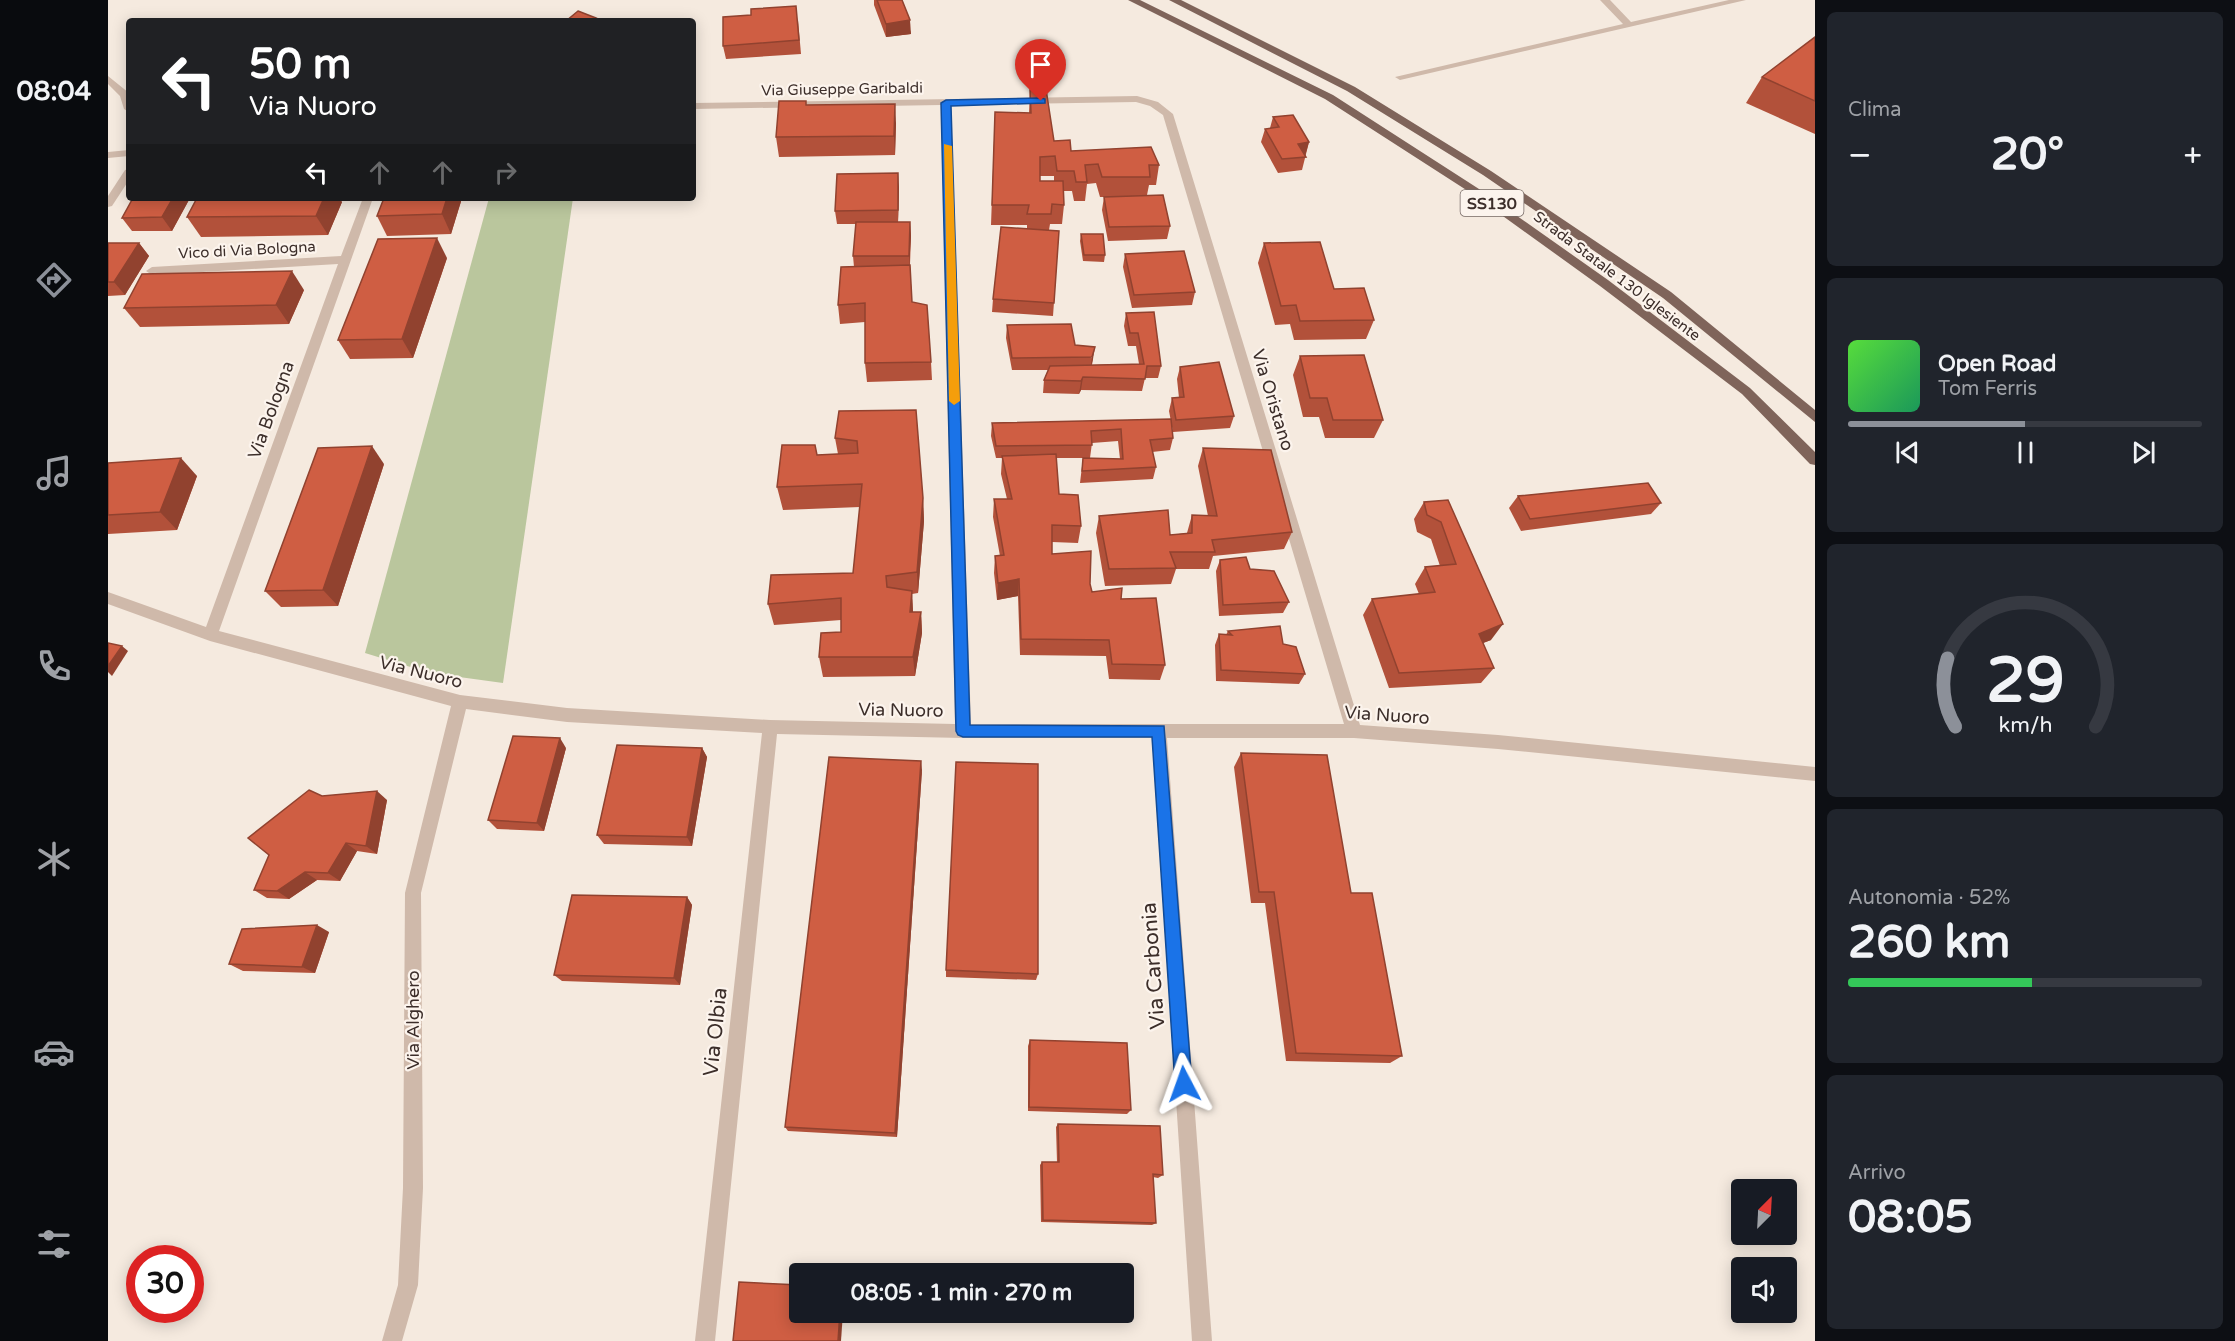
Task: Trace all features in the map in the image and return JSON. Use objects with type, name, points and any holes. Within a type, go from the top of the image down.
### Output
[{"type":"main road","name":"Strada Statale 130 Iglesiente","points":[[1133,0],[1329,97],[1475,191],[1604,283],[1746,392],[1815,460]]},
{"type":"main road","name":"Strada Statale 130 Iglesiente","points":[[1174,0],[1352,89],[1487,173],[1667,295],[1815,417]]},
{"type":"street","points":[[1605,0],[1629,25]]},
{"type":"street","points":[[1400,77],[1741,0]]},
{"type":"street","points":[[108,79],[126,98]]},
{"type":"street","name":"Via Giuseppe Garibaldi","points":[[696,106],[1137,99],[1154,104],[1168,114]]},
{"type":"street","points":[[946,103],[963,731]]},
{"type":"street","name":"Via Oristano","points":[[1168,114],[1354,731]]},
{"type":"street","points":[[108,155],[126,153]]},
{"type":"street","points":[[108,204],[126,177]]},
{"type":"street","name":"Via Bologna","points":[[210,635],[367,201]]},
{"type":"street","name":"Vico di Via Bologna","points":[[152,271],[344,260]]},
{"type":"street","name":"Via Nuoro","points":[[108,598],[210,635],[460,702],[567,715],[770,727],[963,731],[1354,731],[1498,742],[1815,774]]},
{"type":"street","name":"Via Alghero","points":[[392,1341],[408,1285],[413,1188],[413,893],[460,702]]},
{"type":"street","name":"Via Olbia","points":[[705,1341],[770,727]]},
{"type":"street","name":"Via Carbonia","points":[[1159,731],[1202,1341]]},
{"type":"green space","points":[[488,201],[573,201],[503,683],[430,673],[365,653]]},
{"type":"building","points":[[877,0],[902,0],[910,20],[886,24]]},
{"type":"building","points":[[796,6],[799,40],[723,46],[723,17],[751,15],[751,9]]},
{"type":"building","points":[[578,11],[596,18],[570,18]]},
{"type":"building","points":[[1815,37],[1815,101],[1762,77]]},
{"type":"building","points":[[1046,89],[1054,141],[1070,140],[1071,151],[1151,147],[1159,165],[1149,165],[1150,177],[1102,177],[1098,164],[1085,165],[1087,182],[1076,182],[1074,171],[1057,171],[1055,156],[1040,157],[1040,181],[1063,181],[1064,205],[1052,204],[1051,214],[1027,214],[1029,205],[992,205],[995,112],[1031,113],[1030,90]]},
{"type":"building","points":[[779,101],[806,101],[806,105],[895,104],[894,136],[776,137]]},
{"type":"building","points":[[1293,115],[1309,142],[1298,144],[1306,157],[1282,159],[1265,129],[1279,127],[1273,117]]},
{"type":"building","points":[[898,173],[898,210],[835,211],[837,174]]},
{"type":"building","points":[[1163,195],[1170,226],[1109,227],[1104,197]]},
{"type":"building","points":[[131,201],[171,201],[162,217],[122,218]]},
{"type":"building","points":[[195,201],[323,201],[316,216],[187,217]]},
{"type":"building","points":[[383,201],[446,201],[442,214],[377,216]]},
{"type":"building","points":[[856,222],[910,222],[909,256],[853,256]]},
{"type":"building","points":[[1001,227],[1059,231],[1054,303],[993,299]]},
{"type":"building","points":[[1081,234],[1103,234],[1105,255],[1084,255]]},
{"type":"building","points":[[437,238],[402,339],[338,340],[378,239]]},
{"type":"building","points":[[1320,242],[1334,289],[1364,288],[1374,320],[1300,321],[1296,305],[1281,306],[1264,243]]},
{"type":"building","points":[[108,243],[139,243],[114,282],[108,282]]},
{"type":"building","points":[[1184,251],[1195,292],[1134,295],[1125,254]]},
{"type":"building","points":[[910,265],[912,302],[927,305],[931,362],[865,363],[865,303],[838,305],[841,267]]},
{"type":"building","points":[[292,271],[276,305],[124,308],[142,274]]},
{"type":"building","points":[[1154,312],[1161,366],[1147,366],[1145,379],[1083,377],[1081,381],[1044,380],[1050,366],[1144,364],[1138,333],[1130,333],[1126,313]]},
{"type":"building","points":[[1071,324],[1075,345],[1095,347],[1092,357],[1012,358],[1007,325]]},
{"type":"building","points":[[1364,355],[1383,420],[1333,420],[1327,398],[1310,398],[1300,356]]},
{"type":"building","points":[[1219,362],[1234,416],[1176,420],[1172,398],[1184,397],[1180,367]]},
{"type":"building","points":[[916,410],[923,498],[917,572],[886,576],[887,587],[912,591],[910,612],[921,612],[913,657],[819,657],[821,633],[841,632],[841,598],[768,604],[771,575],[853,573],[862,484],[777,487],[782,445],[815,445],[817,455],[858,453],[857,441],[835,438],[839,411]]},
{"type":"building","points":[[1171,419],[1173,438],[1150,440],[1156,467],[1082,471],[1083,458],[1123,459],[1121,429],[1091,431],[1092,445],[996,446],[992,423]]},
{"type":"building","points":[[372,446],[323,590],[265,591],[318,448]]},
{"type":"building","points":[[1203,448],[1271,450],[1292,532],[1212,540],[1215,552],[1170,552],[1176,568],[1109,569],[1099,516],[1168,510],[1170,535],[1192,533],[1192,515],[1217,516]]},
{"type":"building","points":[[1056,454],[1059,494],[1078,495],[1081,526],[1052,525],[1052,554],[1091,551],[1090,584],[1092,592],[1122,588],[1121,599],[1156,598],[1165,665],[1112,664],[1109,640],[1021,639],[1019,579],[998,583],[995,556],[1004,555],[994,499],[1012,499],[1002,456]]},
{"type":"building","points":[[181,458],[160,512],[108,515],[108,463]]},
{"type":"building","points":[[1648,483],[1661,503],[1530,519],[1518,496]]},
{"type":"building","points":[[1448,500],[1503,624],[1479,634],[1494,668],[1399,673],[1372,599],[1435,592],[1425,567],[1456,564],[1441,522],[1427,515],[1424,502]]},
{"type":"building","points":[[1246,557],[1250,569],[1274,571],[1289,602],[1223,605],[1220,560]]},
{"type":"building","points":[[1280,626],[1283,644],[1296,647],[1305,674],[1221,670],[1219,634],[1232,635],[1228,631]]},
{"type":"building","points":[[108,643],[122,646],[108,666]]},
{"type":"building","points":[[513,736],[560,738],[537,823],[488,820]]},
{"type":"building","points":[[617,745],[702,748],[687,837],[597,835]]},
{"type":"building","points":[[1241,753],[1327,755],[1351,893],[1372,893],[1402,1056],[1296,1053],[1274,892],[1259,892]]},
{"type":"building","points":[[829,757],[921,761],[895,1133],[785,1127]]},
{"type":"building","points":[[956,762],[1038,764],[1038,974],[946,970]]},
{"type":"building","points":[[309,790],[322,796],[377,791],[366,846],[346,843],[328,873],[305,872],[277,891],[254,890],[269,855],[248,838]]},
{"type":"building","points":[[572,895],[687,897],[674,978],[554,975]]},
{"type":"building","points":[[317,925],[302,967],[229,964],[242,929]]},
{"type":"building","points":[[1030,1040],[1127,1043],[1131,1110],[1029,1107]]},
{"type":"building","points":[[1058,1124],[1160,1126],[1163,1175],[1153,1174],[1156,1223],[1043,1220],[1042,1162],[1059,1162]]},
{"type":"building","points":[[739,1282],[789,1284],[789,1323],[839,1323],[838,1341],[733,1341]]},
{"type":"slow traffic","points":[[947,146],[954,401]]},
{"type":"route","points":[[1041,101],[946,103],[963,731],[1159,731],[1184,1084]]}]
